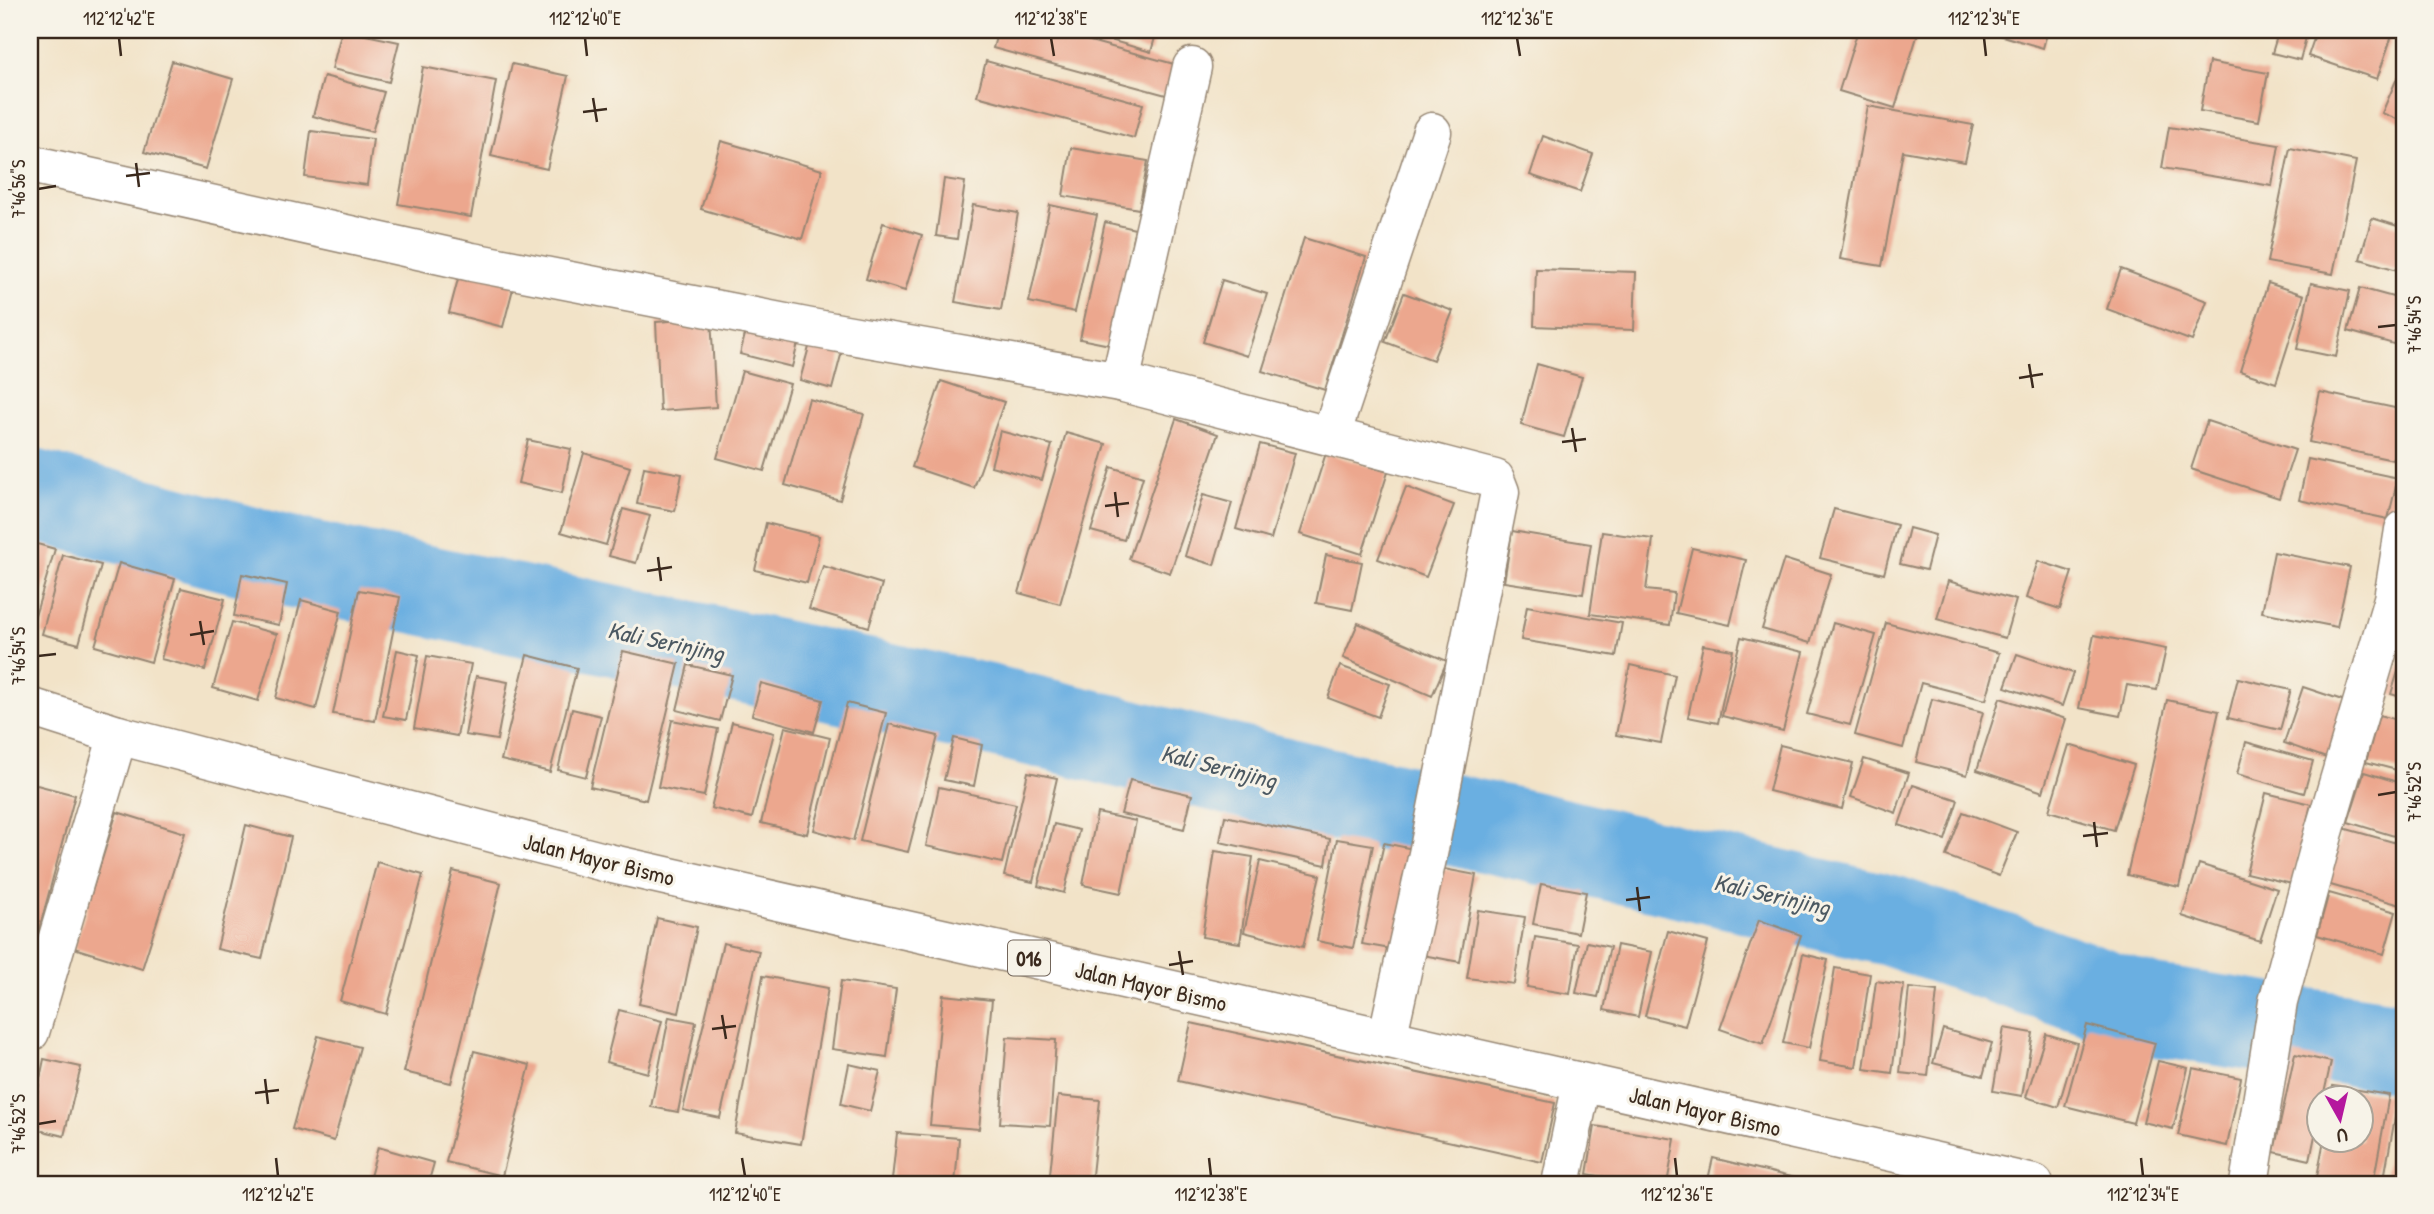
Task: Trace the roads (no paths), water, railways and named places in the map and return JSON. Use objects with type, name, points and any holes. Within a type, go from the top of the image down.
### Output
[{"type":"street","points":[[1120,382],[1192,67]]},
{"type":"street","points":[[1332,435],[1432,132]]},
{"type":"street","points":[[30,163],[472,262],[811,328],[1120,382],[1495,479],[1500,492],[1446,766],[1387,1039]]},
{"type":"street","points":[[2249,1184],[2278,1002],[2323,835],[2393,599],[2404,530]]},
{"type":"street","name":"Jalan Mayor Bismo","points":[[30,707],[118,735],[608,863],[2034,1184]]},
{"type":"street","points":[[30,1032],[118,735]]},
{"type":"street","points":[[1561,1184],[1582,1083]]},
{"type":"waterway","name":"Kali Serinjing","points":[[30,494],[273,558],[981,708],[1318,791],[1510,832],[1892,921],[2149,1010],[2404,1048]]}]
